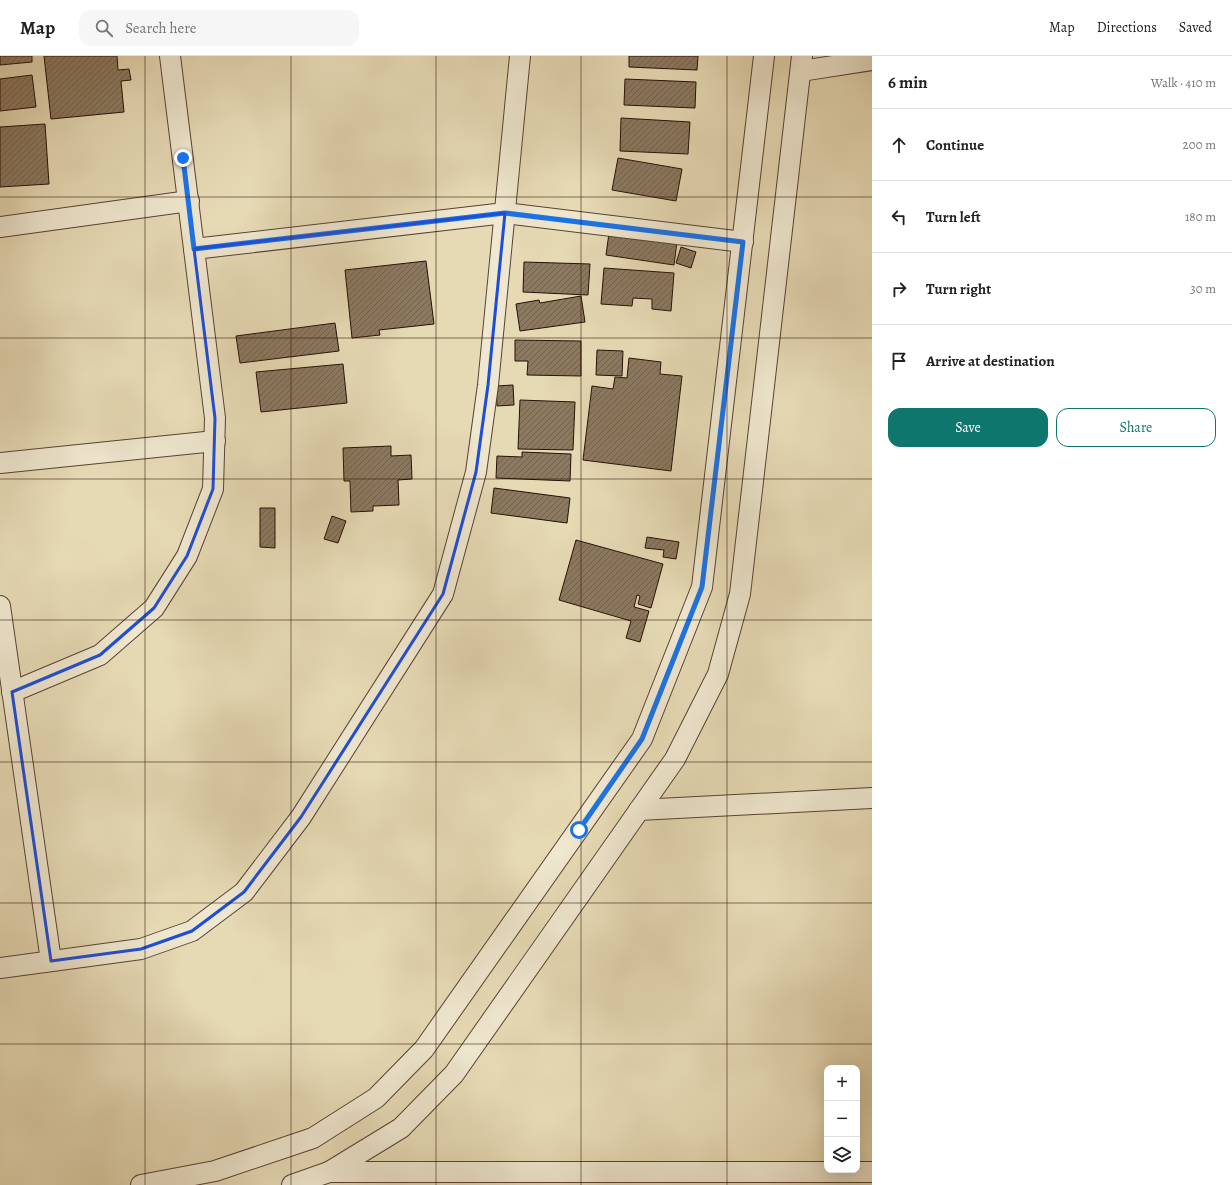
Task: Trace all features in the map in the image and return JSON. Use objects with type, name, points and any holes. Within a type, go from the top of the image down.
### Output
[{"type":"street","points":[[12,692],[100,655],[154,608],[187,556],[213,489],[215,418],[170,56]]},
{"type":"street","points":[[0,968],[141,949],[192,931],[244,892],[301,817],[443,594],[476,472],[488,385],[520,56]]},
{"type":"street","points":[[141,1185],[203,1180],[215,1171],[313,1138],[376,1098],[424,1049],[642,739],[702,587],[764,56]]},
{"type":"street","points":[[292,1185],[329,1172],[401,1128],[454,1074],[675,759],[718,674],[740,594],[802,64],[872,60]]},
{"type":"street","points":[[0,227],[189,201]]},
{"type":"street","points":[[194,249],[505,213],[743,242]]},
{"type":"street","points":[[0,463],[215,441]]},
{"type":"street","points":[[0,606],[51,961]]},
{"type":"street","points":[[639,810],[872,798]]},
{"type":"street","points":[[329,1172],[872,1172]]},
{"type":"highlighted area","points":[[505,213],[488,385],[476,472],[443,594],[301,817],[244,892],[192,931],[141,949],[51,961],[12,692],[100,655],[154,608],[187,556],[213,489],[215,418],[194,249]]},
{"type":"building","points":[[0,56],[32,56],[32,62],[0,65]]},
{"type":"building","points":[[44,56],[117,56],[118,70],[129,69],[131,80],[121,81],[124,112],[51,119]]},
{"type":"building","points":[[629,56],[698,56],[697,70],[629,67]]},
{"type":"building","points":[[32,75],[36,107],[0,111],[0,79]]},
{"type":"building","points":[[625,79],[696,82],[695,108],[624,105]]},
{"type":"building","points":[[621,118],[690,122],[688,154],[620,151]]},
{"type":"building","points":[[45,124],[49,184],[0,187],[0,127]]},
{"type":"building","points":[[618,158],[682,169],[676,201],[612,190]]},
{"type":"building","points":[[609,233],[677,242],[674,265],[606,255]]},
{"type":"building","points":[[681,247],[696,252],[691,268],[676,263]]},
{"type":"building","points":[[426,261],[434,324],[379,330],[380,335],[352,338],[345,270]]},
{"type":"building","points":[[524,262],[590,264],[588,295],[523,292]]},
{"type":"building","points":[[604,268],[674,273],[671,311],[652,309],[652,299],[633,298],[632,306],[601,304]]},
{"type":"building","points":[[581,296],[585,322],[520,331],[516,304],[539,300],[540,303]]},
{"type":"building","points":[[335,323],[339,351],[240,363],[236,336]]},
{"type":"building","points":[[515,340],[581,341],[581,376],[527,375],[528,361],[515,361]]},
{"type":"building","points":[[597,350],[623,351],[622,376],[596,375]]},
{"type":"building","points":[[629,358],[661,362],[660,374],[682,376],[671,471],[583,460],[592,386],[613,389],[615,377],[627,378]]},
{"type":"building","points":[[343,364],[347,403],[261,412],[256,372]]},
{"type":"building","points":[[513,385],[514,405],[497,406],[496,386]]},
{"type":"building","points":[[520,400],[575,402],[573,450],[518,449]]},
{"type":"building","points":[[391,446],[391,456],[411,455],[412,479],[398,480],[399,505],[373,506],[373,511],[351,512],[350,481],[344,481],[343,448]]},
{"type":"building","points":[[522,452],[571,454],[570,481],[496,478],[497,456],[522,457]]},
{"type":"building","points":[[494,488],[570,498],[567,523],[491,513]]},
{"type":"building","points":[[260,508],[275,508],[275,548],[260,547]]},
{"type":"building","points":[[332,516],[346,521],[338,543],[324,539]]},
{"type":"building","points":[[647,537],[679,542],[676,559],[663,557],[664,550],[645,548]]},
{"type":"building","points":[[576,540],[663,564],[651,608],[638,604],[640,596],[637,595],[634,607],[649,611],[640,642],[626,638],[631,621],[559,600]]},
{"type":"route","points":[[183,158],[194,249],[505,213],[743,242],[702,587],[642,739],[579,830]]}]
